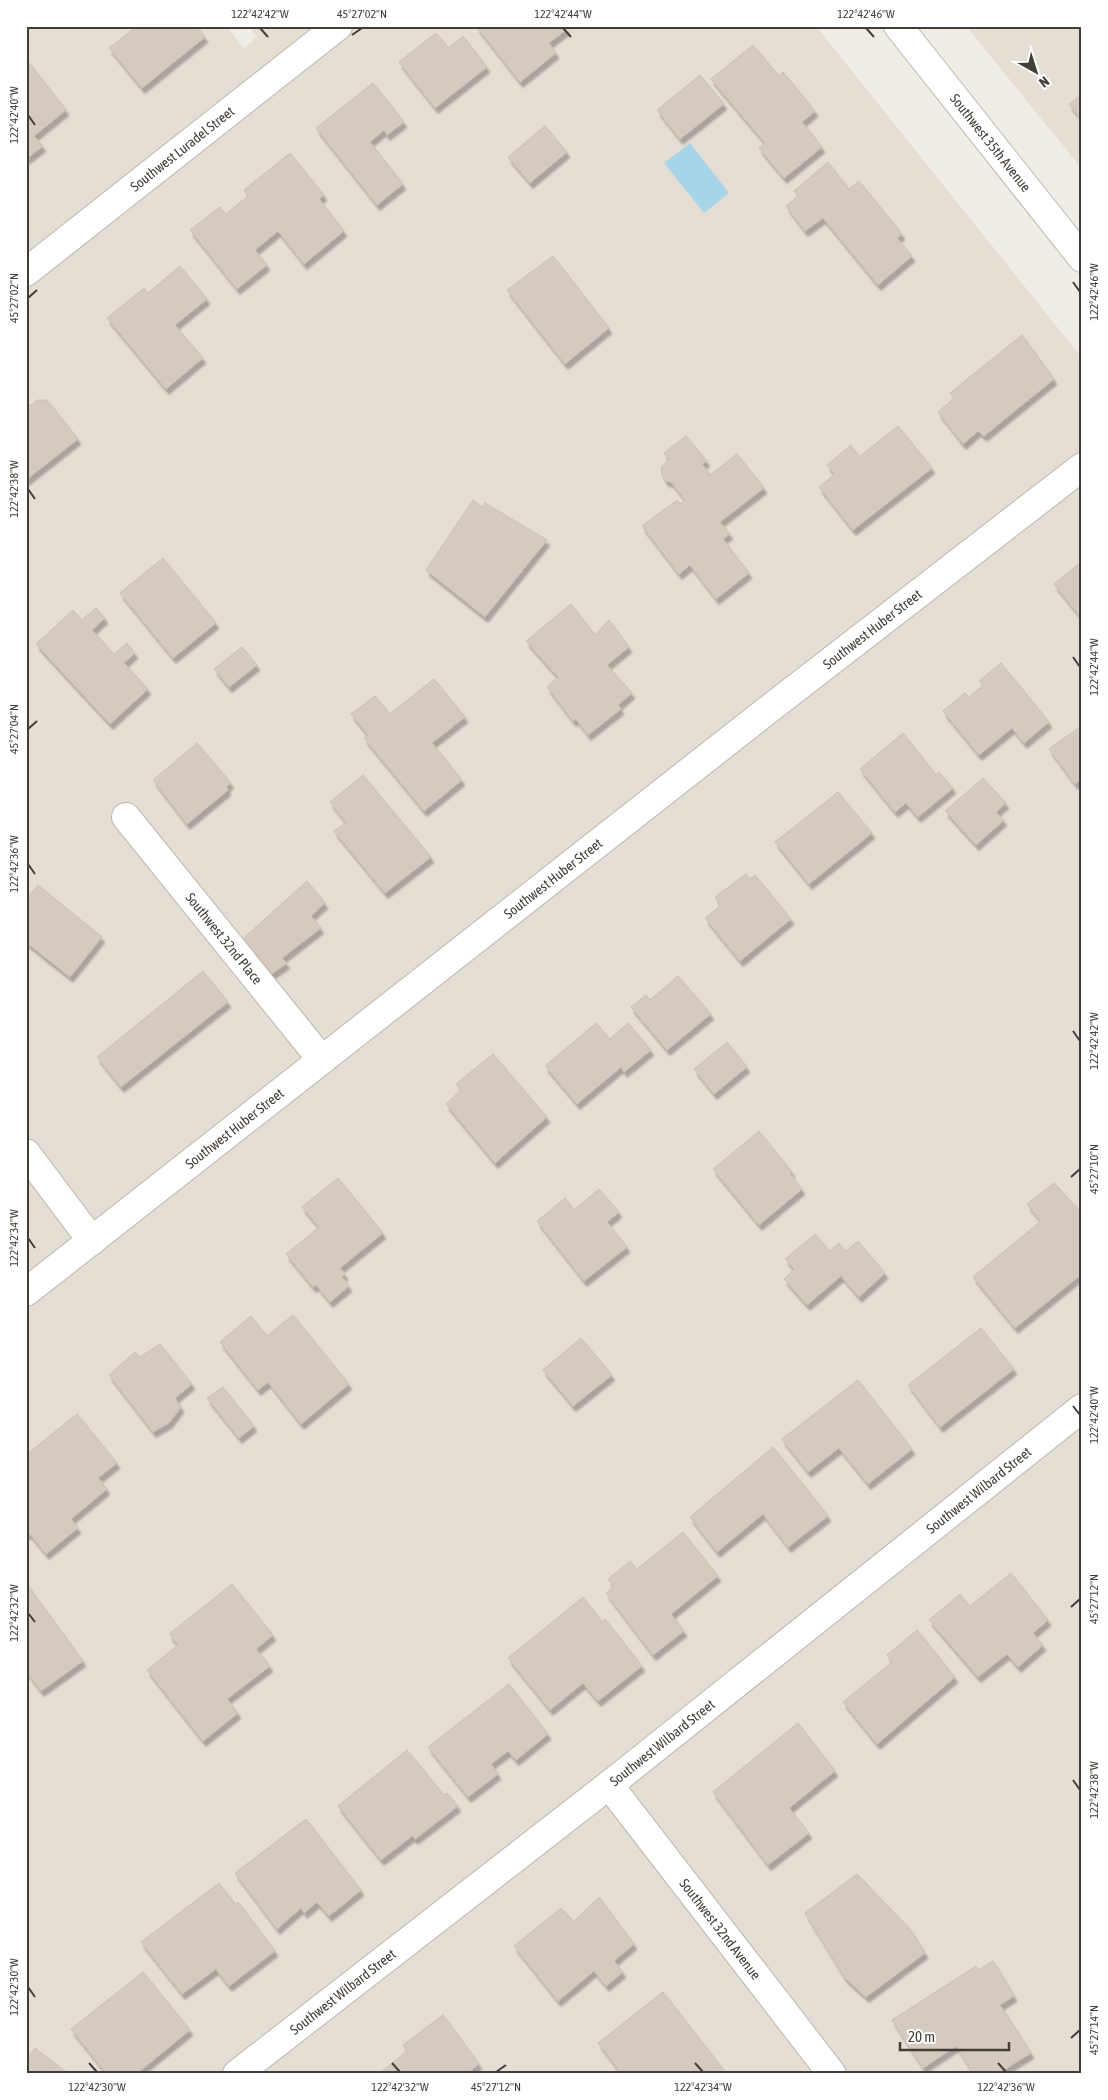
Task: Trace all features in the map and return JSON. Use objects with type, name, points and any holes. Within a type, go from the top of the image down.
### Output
[{"type":"street","name":"Southwest Luradel Street","points":[[26,272],[338,26]]},
{"type":"street","name":"Southwest 35th Avenue","points":[[898,26],[1082,258]]},
{"type":"street","name":"Southwest Huber Street","points":[[26,1292],[1082,467]]},
{"type":"street","name":"Southwest 32nd Place","points":[[126,817],[322,1060]]},
{"type":"street","points":[[26,1153],[92,1241]]},
{"type":"street","name":"Southwest Wilbard Street","points":[[254,2069],[1082,1408]]},
{"type":"street","name":"Southwest 32nd Avenue","points":[[609,1785],[832,2074]]},
{"type":"shaded area","points":[[26,26],[226,26],[244,48],[257,37],[248,26],[816,26],[1082,358],[1082,2074],[26,2074]]},
{"type":"shaded area","points":[[966,26],[1082,26],[1082,169]]},
{"type":"water","points":[[690,143],[729,193],[704,213],[664,163]]},
{"type":"building","points":[[137,26],[196,26],[205,37],[142,88],[109,48]]},
{"type":"building","points":[[476,26],[564,26],[567,29],[549,43],[556,53],[520,82]]},
{"type":"building","points":[[436,33],[449,48],[463,36],[487,67],[435,108],[399,62]]},
{"type":"building","points":[[753,45],[779,76],[783,72],[815,111],[802,122],[822,147],[784,178],[759,148],[765,143],[711,79]]},
{"type":"building","points":[[26,59],[66,110],[34,136],[43,146],[26,159]]},
{"type":"building","points":[[700,75],[724,104],[680,139],[657,110]]},
{"type":"building","points":[[373,83],[404,122],[387,135],[384,130],[370,142],[403,184],[377,205],[316,128]]},
{"type":"building","points":[[1082,95],[1082,120],[1069,104]]},
{"type":"building","points":[[545,126],[567,152],[530,183],[508,157]]},
{"type":"building","points":[[290,153],[324,195],[319,199],[344,231],[304,264],[278,231],[255,250],[267,265],[237,289],[190,230],[220,207],[226,214],[248,196],[244,190]]},
{"type":"building","points":[[828,162],[849,189],[859,181],[902,234],[897,238],[912,256],[878,285],[823,218],[805,231],[786,206],[798,196],[794,191]]},
{"type":"building","points":[[553,256],[609,328],[565,364],[507,290]]},
{"type":"building","points":[[180,266],[207,299],[175,325],[203,358],[166,389],[107,318],[144,288],[148,293]]},
{"type":"building","points":[[1022,335],[1054,379],[984,436],[978,431],[963,444],[938,412],[954,398],[950,393]]},
{"type":"building","points":[[38,400],[47,400],[78,439],[26,480],[26,417],[29,406]]},
{"type":"building","points":[[898,426],[932,468],[853,530],[819,487],[835,474],[827,465],[851,445],[859,457]]},
{"type":"building","points":[[686,436],[707,461],[702,464],[710,475],[737,454],[764,488],[720,522],[730,534],[723,539],[749,573],[716,599],[690,565],[679,574],[642,526],[677,500],[680,504],[685,500],[671,482],[666,481],[662,475],[661,467],[669,460],[664,453]]},
{"type":"building","points":[[473,500],[482,507],[485,503],[547,540],[485,617],[426,570]]},
{"type":"building","points":[[163,558],[216,623],[173,658],[120,593]]},
{"type":"building","points":[[1080,563],[1082,565],[1082,619],[1054,584]]},
{"type":"building","points":[[571,604],[595,635],[609,620],[629,647],[607,665],[632,693],[618,705],[621,709],[588,735],[576,719],[573,721],[547,687],[558,677],[526,641]]},
{"type":"building","points":[[96,608],[105,618],[92,630],[114,654],[127,643],[135,653],[124,663],[148,689],[110,724],[36,644],[73,610],[82,620]]},
{"type":"building","points":[[242,647],[257,665],[229,687],[214,669]]},
{"type":"building","points":[[1001,663],[1049,722],[1024,743],[1012,728],[979,755],[943,711],[965,693],[969,697],[983,685],[979,681]]},
{"type":"building","points":[[434,679],[465,717],[432,743],[462,780],[424,811],[364,738],[368,735],[351,714],[375,696],[390,714]]},
{"type":"building","points":[[1080,727],[1082,729],[1082,778],[1075,784],[1049,749]]},
{"type":"building","points":[[903,733],[936,775],[939,772],[953,788],[918,817],[906,803],[895,812],[860,769]]},
{"type":"building","points":[[197,743],[231,783],[226,787],[228,790],[187,824],[153,780]]},
{"type":"building","points":[[363,775],[431,857],[385,893],[334,831],[346,822],[330,802]]},
{"type":"building","points":[[983,778],[1006,803],[996,812],[1004,820],[976,845],[945,811]]},
{"type":"building","points":[[838,792],[872,833],[809,884],[775,842]]},
{"type":"building","points":[[746,874],[750,879],[755,875],[791,919],[740,961],[705,918],[721,905],[715,897]]},
{"type":"building","points":[[307,881],[325,903],[311,916],[321,928],[282,958],[287,963],[266,978],[237,944]]},
{"type":"building","points":[[38,885],[102,937],[70,977],[26,942],[26,899]]},
{"type":"building","points":[[203,971],[228,1002],[121,1087],[97,1057]]},
{"type":"building","points":[[678,976],[711,1014],[667,1050],[631,1007],[646,995],[650,1000]]},
{"type":"building","points":[[596,1023],[610,1039],[628,1023],[651,1050],[624,1072],[621,1067],[577,1104],[545,1066]]},
{"type":"building","points":[[727,1042],[747,1067],[714,1094],[694,1069]]},
{"type":"building","points":[[493,1054],[547,1117],[495,1163],[446,1104],[461,1090],[456,1084]]},
{"type":"building","points":[[759,1131],[792,1172],[790,1174],[802,1189],[759,1225],[713,1169]]},
{"type":"building","points":[[338,1178],[383,1233],[340,1268],[345,1274],[342,1277],[349,1286],[330,1302],[316,1285],[313,1287],[286,1254],[319,1227],[302,1207]]},
{"type":"building","points":[[1054,1183],[1082,1213],[1082,1281],[1078,1277],[1015,1328],[973,1277],[1041,1221],[1027,1204]]},
{"type":"building","points":[[599,1189],[619,1212],[607,1222],[627,1247],[584,1281],[537,1221],[565,1198],[574,1210]]},
{"type":"building","points":[[815,1234],[830,1251],[839,1243],[846,1251],[858,1241],[885,1273],[859,1297],[841,1276],[807,1305],[784,1279],[794,1269],[785,1259]]},
{"type":"building","points":[[293,1315],[349,1384],[301,1424],[268,1382],[258,1390],[220,1342],[251,1316],[267,1336]]},
{"type":"building","points":[[981,1328],[1014,1369],[940,1427],[908,1385]]},
{"type":"building","points":[[581,1338],[612,1375],[573,1406],[543,1370]]},
{"type":"building","points":[[160,1344],[192,1384],[175,1398],[181,1407],[169,1423],[153,1432],[109,1375],[135,1352],[140,1357]]},
{"type":"building","points":[[858,1380],[912,1449],[868,1484],[839,1448],[808,1472],[782,1439]]},
{"type":"building","points":[[223,1387],[254,1426],[239,1438],[207,1398]]},
{"type":"building","points":[[77,1414],[117,1463],[98,1478],[107,1489],[71,1519],[78,1528],[46,1554],[29,1533],[26,1535],[26,1455]]},
{"type":"building","points":[[773,1447],[828,1516],[788,1547],[763,1514],[717,1552],[690,1517]]},
{"type":"building","points":[[683,1532],[718,1576],[671,1614],[684,1631],[653,1655],[606,1593],[614,1587],[608,1579],[630,1561],[637,1569]]},
{"type":"building","points":[[1011,1573],[1048,1620],[1033,1633],[1043,1645],[1018,1667],[1007,1654],[978,1677],[929,1620],[960,1594],[970,1606]]},
{"type":"building","points":[[26,1583],[83,1661],[41,1691],[26,1671]]},
{"type":"building","points":[[232,1584],[273,1635],[256,1649],[270,1666],[227,1699],[238,1713],[203,1741],[147,1670],[178,1645],[169,1634]]},
{"type":"building","points":[[583,1597],[602,1622],[605,1619],[642,1666],[598,1701],[583,1683],[550,1710],[508,1658]]},
{"type":"building","points":[[917,1630],[955,1677],[877,1744],[843,1702],[892,1662],[887,1655]]},
{"type":"building","points":[[509,1684],[548,1734],[516,1760],[508,1751],[491,1764],[498,1774],[468,1797],[428,1747]]},
{"type":"building","points":[[798,1723],[835,1771],[789,1808],[809,1833],[768,1865],[713,1792]]},
{"type":"building","points":[[407,1750],[444,1795],[447,1793],[458,1806],[415,1839],[412,1836],[381,1860],[338,1806]]},
{"type":"building","points":[[306,1819],[361,1890],[329,1916],[317,1902],[304,1913],[301,1908],[277,1929],[235,1873]]},
{"type":"building","points":[[857,1874],[910,1929],[925,1953],[866,1997],[845,1978],[805,1913]]},
{"type":"building","points":[[219,1883],[236,1905],[238,1902],[275,1951],[229,1986],[216,1969],[182,1994],[141,1942]]},
{"type":"building","points":[[599,1897],[634,1944],[614,1961],[623,1972],[606,1986],[594,1971],[558,2001],[514,1946],[561,1908],[574,1921]]},
{"type":"building","points":[[993,1961],[1014,1996],[1000,2005],[1031,2053],[997,2074],[974,2074],[956,2046],[923,2068],[892,2020],[976,1966],[978,1970]]},
{"type":"building","points":[[143,1972],[190,2030],[136,2074],[107,2074],[71,2029]]},
{"type":"building","points":[[663,1992],[727,2074],[622,2074],[598,2043]]},
{"type":"building","points":[[443,2015],[479,2064],[466,2074],[379,2074],[407,2051],[403,2045]]},
{"type":"building","points":[[35,2048],[69,2074],[26,2074],[26,2060]]}]
